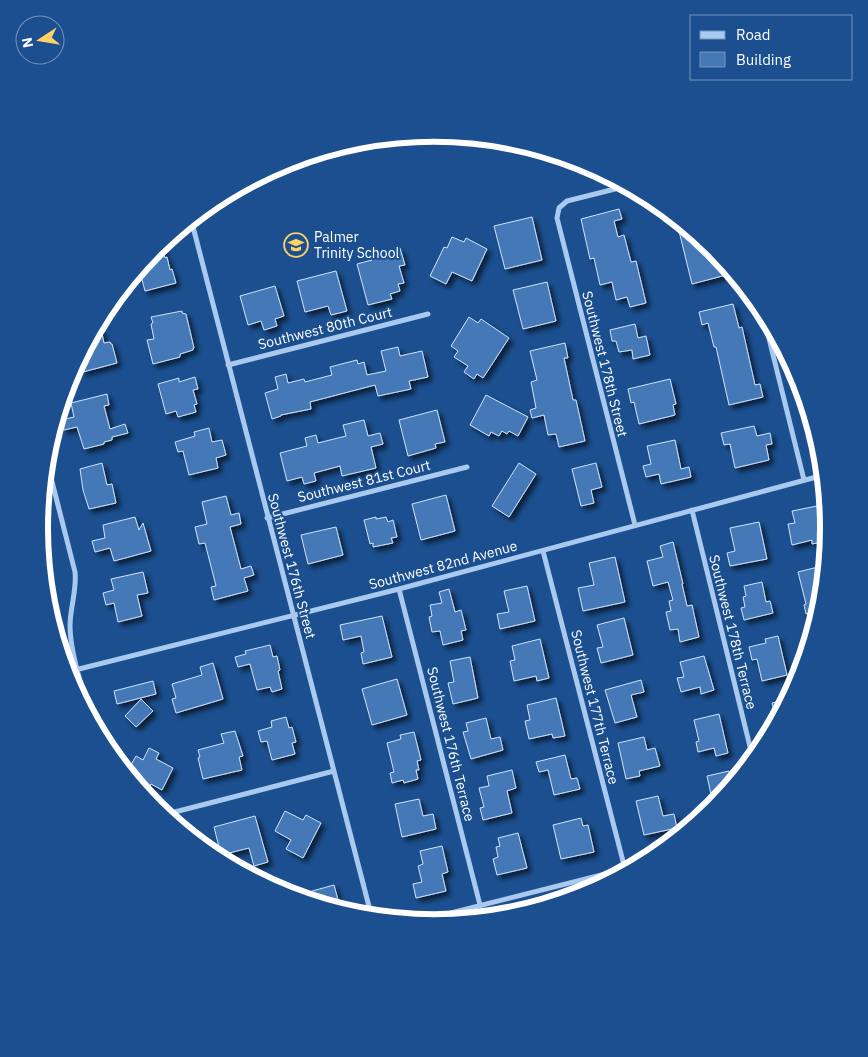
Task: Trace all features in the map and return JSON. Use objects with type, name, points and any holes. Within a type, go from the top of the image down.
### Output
[{"type":"street","name":"Southwest 178th Street","points":[[617,188],[572,199],[559,208],[558,224],[635,525]]},
{"type":"street","name":"Southwest 176th Street","points":[[193,227],[370,910]]},
{"type":"street","name":"Southwest 80th Court","points":[[228,365],[428,314]]},
{"type":"street","points":[[768,333],[804,480]]},
{"type":"street","name":"Southwest 81st Court","points":[[267,518],[467,466]]},
{"type":"street","name":"Southwest 82nd Avenue","points":[[75,670],[399,589],[817,477]]},
{"type":"street","points":[[51,478],[75,572],[76,590],[71,609],[70,628],[84,691]]},
{"type":"street","name":"Southwest 178th Terrace","points":[[692,510],[751,748]]},
{"type":"street","name":"Southwest 177th Terrace","points":[[543,551],[624,865]]},
{"type":"street","name":"Southwest 176th Terrace","points":[[399,589],[480,905]]},
{"type":"street","points":[[172,813],[334,771]]},
{"type":"street","points":[[443,915],[608,873]]},
{"type":"building","points":[[619,209],[622,219],[614,221],[618,237],[624,235],[631,262],[636,261],[646,303],[630,307],[627,297],[616,300],[612,282],[600,285],[594,258],[590,259],[581,219]]},
{"type":"building","points":[[532,217],[542,260],[505,269],[494,226]]},
{"type":"building","points":[[679,230],[726,275],[692,284]]},
{"type":"building","points":[[452,237],[464,242],[466,238],[487,249],[472,281],[452,272],[446,284],[430,276],[444,247],[447,248]]},
{"type":"building","points":[[400,248],[405,265],[399,266],[404,283],[398,284],[400,291],[390,294],[392,299],[368,305],[357,264],[372,260],[371,256]]},
{"type":"building","points":[[163,253],[165,258],[167,257],[170,270],[172,269],[176,283],[145,291],[141,276]]},
{"type":"building","points":[[336,271],[347,311],[331,315],[328,306],[305,312],[297,281]]},
{"type":"building","points":[[547,282],[556,321],[523,329],[513,290]]},
{"type":"building","points":[[275,286],[284,316],[275,319],[277,326],[264,330],[261,321],[248,325],[240,296]]},
{"type":"building","points":[[733,304],[739,328],[742,327],[755,385],[760,384],[763,397],[729,405],[716,347],[714,347],[708,323],[702,325],[699,312]]},
{"type":"building","points":[[182,311],[182,313],[186,314],[193,350],[180,354],[180,357],[153,364],[147,340],[154,339],[151,317]]},
{"type":"building","points":[[469,317],[478,323],[481,319],[509,338],[483,378],[477,374],[474,379],[464,372],[468,366],[454,357],[458,351],[451,346]]},
{"type":"building","points":[[635,324],[638,338],[646,336],[650,355],[633,359],[632,350],[619,352],[616,341],[612,341],[610,330]]},
{"type":"building","points":[[101,331],[104,343],[110,342],[112,344],[117,363],[83,372],[82,369],[87,358]]},
{"type":"building","points":[[565,343],[568,358],[564,358],[573,400],[576,400],[585,441],[559,447],[556,434],[548,435],[544,415],[532,418],[530,410],[536,408],[531,382],[537,380],[530,351]]},
{"type":"building","points":[[398,347],[400,356],[422,351],[428,377],[409,381],[411,389],[378,396],[375,385],[310,402],[311,409],[281,415],[272,419],[265,393],[278,389],[275,377],[286,374],[288,383],[304,379],[305,382],[332,375],[330,367],[357,360],[358,364],[364,362],[367,375],[386,371],[381,351]]},
{"type":"building","points":[[195,377],[198,389],[193,390],[197,404],[194,405],[196,412],[178,417],[176,411],[166,414],[158,384],[179,378],[179,382]]},
{"type":"building","points":[[670,379],[676,404],[673,405],[675,415],[639,424],[634,402],[631,403],[628,389]]},
{"type":"building","points":[[107,394],[109,405],[104,406],[110,429],[125,424],[128,433],[112,437],[112,440],[104,442],[104,444],[84,449],[77,427],[64,430],[62,424],[64,419],[74,417],[71,403]]},
{"type":"building","points":[[486,395],[528,417],[518,436],[509,431],[507,434],[502,431],[499,436],[491,432],[489,436],[470,425]]},
{"type":"building","points":[[437,410],[445,442],[435,444],[436,448],[408,456],[399,420]]},
{"type":"building","points":[[364,420],[368,436],[380,433],[383,444],[371,447],[376,468],[342,476],[340,466],[314,473],[316,481],[304,484],[302,477],[287,481],[280,453],[307,446],[305,438],[316,435],[318,443],[346,436],[343,425]]},
{"type":"building","points":[[754,426],[757,436],[770,433],[772,444],[766,445],[769,460],[735,468],[730,444],[724,445],[721,433]]},
{"type":"building","points":[[209,428],[212,442],[222,440],[226,455],[216,458],[218,468],[189,475],[183,451],[178,452],[175,442],[195,436],[194,432]]},
{"type":"building","points":[[675,440],[681,469],[689,467],[691,477],[661,484],[659,474],[646,477],[643,466],[651,464],[647,446]]},
{"type":"building","points":[[102,463],[107,485],[112,484],[116,503],[89,509],[83,490],[80,469]]},
{"type":"building","points":[[519,463],[536,474],[509,517],[492,506]]},
{"type":"building","points":[[596,463],[602,487],[591,490],[594,503],[581,506],[572,469]]},
{"type":"building","points":[[446,495],[455,531],[421,540],[412,504]]},
{"type":"building","points":[[226,496],[231,515],[239,513],[241,524],[230,527],[241,569],[251,566],[254,575],[244,578],[248,591],[214,600],[211,587],[216,586],[205,543],[199,544],[195,527],[207,524],[202,502]]},
{"type":"building","points":[[817,506],[820,520],[820,542],[812,544],[812,540],[792,545],[788,524],[795,523],[792,511]]},
{"type":"building","points":[[135,517],[139,530],[143,523],[151,551],[114,561],[110,548],[95,552],[92,541],[105,538],[103,525]]},
{"type":"building","points":[[376,517],[376,519],[386,517],[388,522],[393,520],[397,537],[391,538],[393,543],[373,547],[373,543],[370,544],[364,520]]},
{"type":"building","points":[[759,522],[767,559],[730,566],[727,553],[735,551],[730,528]]},
{"type":"building","points":[[336,527],[343,555],[308,564],[301,535]]},
{"type":"building","points":[[673,542],[687,606],[692,605],[699,637],[680,642],[678,629],[670,630],[666,612],[671,611],[669,601],[673,600],[668,582],[653,586],[647,561],[663,557],[660,546]]},
{"type":"building","points":[[615,557],[625,602],[583,611],[578,588],[594,585],[589,563]]},
{"type":"building","points":[[818,567],[811,613],[806,614],[804,605],[806,604],[798,572]]},
{"type":"building","points":[[143,572],[148,593],[137,595],[142,616],[118,622],[114,603],[106,605],[103,593],[114,590],[111,579]]},
{"type":"building","points":[[762,582],[766,602],[770,601],[773,613],[744,620],[741,608],[745,607],[743,597],[746,596],[744,586]]},
{"type":"building","points":[[527,586],[535,621],[500,629],[497,614],[509,612],[504,591]]},
{"type":"building","points":[[449,589],[455,612],[461,610],[466,630],[461,631],[463,640],[443,645],[440,631],[432,632],[429,617],[432,616],[430,605],[442,603],[439,592]]},
{"type":"building","points":[[382,616],[392,657],[363,664],[361,653],[364,652],[361,636],[343,640],[340,625]]},
{"type":"building","points":[[624,618],[633,655],[601,663],[597,648],[603,647],[597,625]]},
{"type":"building","points":[[778,636],[787,675],[762,681],[757,659],[752,660],[749,647],[766,643],[765,639]]},
{"type":"building","points":[[540,639],[549,678],[537,681],[536,676],[514,681],[510,661],[515,660],[512,646]]},
{"type":"building","points":[[270,645],[273,657],[277,656],[282,689],[272,692],[270,687],[257,690],[250,664],[238,667],[235,657],[246,654],[245,651]]},
{"type":"building","points":[[704,656],[714,690],[701,694],[700,687],[681,692],[677,678],[684,677],[680,662]]},
{"type":"building","points":[[470,657],[478,698],[453,704],[448,683],[454,682],[450,661]]},
{"type":"building","points":[[213,663],[223,699],[176,713],[172,699],[176,698],[172,684],[202,675],[200,667]]},
{"type":"building","points":[[397,679],[407,715],[372,725],[362,689]]},
{"type":"building","points":[[641,680],[644,692],[631,695],[637,717],[615,723],[605,690]]},
{"type":"building","points":[[153,681],[156,694],[117,704],[114,691]]},
{"type":"building","points":[[556,698],[565,736],[553,738],[552,734],[529,739],[525,721],[530,720],[527,705]]},
{"type":"building","points":[[141,699],[153,711],[136,727],[125,716]]},
{"type":"building","points":[[780,701],[774,712],[772,703]]},
{"type":"building","points":[[719,714],[728,753],[716,756],[714,748],[698,752],[696,742],[699,741],[694,720]]},
{"type":"building","points":[[286,717],[289,728],[292,727],[296,742],[292,743],[295,754],[272,760],[267,741],[261,742],[258,731],[272,727],[271,721]]},
{"type":"building","points":[[486,718],[491,739],[500,737],[503,750],[471,759],[463,732],[468,731],[466,723]]},
{"type":"building","points":[[235,731],[243,756],[239,757],[242,770],[203,779],[198,750],[224,743],[221,734]]},
{"type":"building","points":[[414,732],[421,760],[417,761],[418,779],[404,783],[403,780],[392,783],[390,773],[394,772],[387,743],[401,739],[400,735]]},
{"type":"building","points":[[644,737],[647,750],[655,748],[660,766],[639,771],[640,776],[626,779],[618,743]]},
{"type":"building","points":[[149,748],[159,753],[156,759],[173,768],[162,790],[142,782],[130,767],[136,756],[143,760]]},
{"type":"building","points":[[565,755],[571,779],[577,778],[580,789],[554,795],[548,770],[539,772],[536,762]]},
{"type":"building","points":[[512,770],[516,788],[507,791],[512,813],[483,820],[480,808],[484,807],[479,788],[489,786],[487,776]]},
{"type":"building","points":[[729,771],[730,777],[712,797],[707,776]]},
{"type":"building","points":[[658,796],[663,816],[674,814],[677,828],[644,835],[636,801]]},
{"type":"building","points":[[419,799],[423,816],[433,814],[436,829],[402,837],[395,804]]},
{"type":"building","points":[[285,811],[303,820],[306,815],[321,823],[303,858],[286,849],[291,840],[275,831]]},
{"type":"building","points":[[255,816],[268,862],[254,866],[249,848],[226,854],[220,851],[214,827]]},
{"type":"building","points":[[581,818],[583,826],[588,825],[594,852],[561,859],[553,825]]},
{"type":"building","points":[[518,833],[527,868],[497,875],[493,859],[498,857],[496,847],[500,846],[498,838]]},
{"type":"building","points":[[442,846],[448,872],[442,874],[446,891],[416,898],[413,884],[422,882],[418,866],[423,864],[420,851]]},
{"type":"building","points":[[334,885],[339,903],[334,902],[306,893]]},
{"type":"place","name":"Palmer Trinity School","points":[[296,245]]}]
